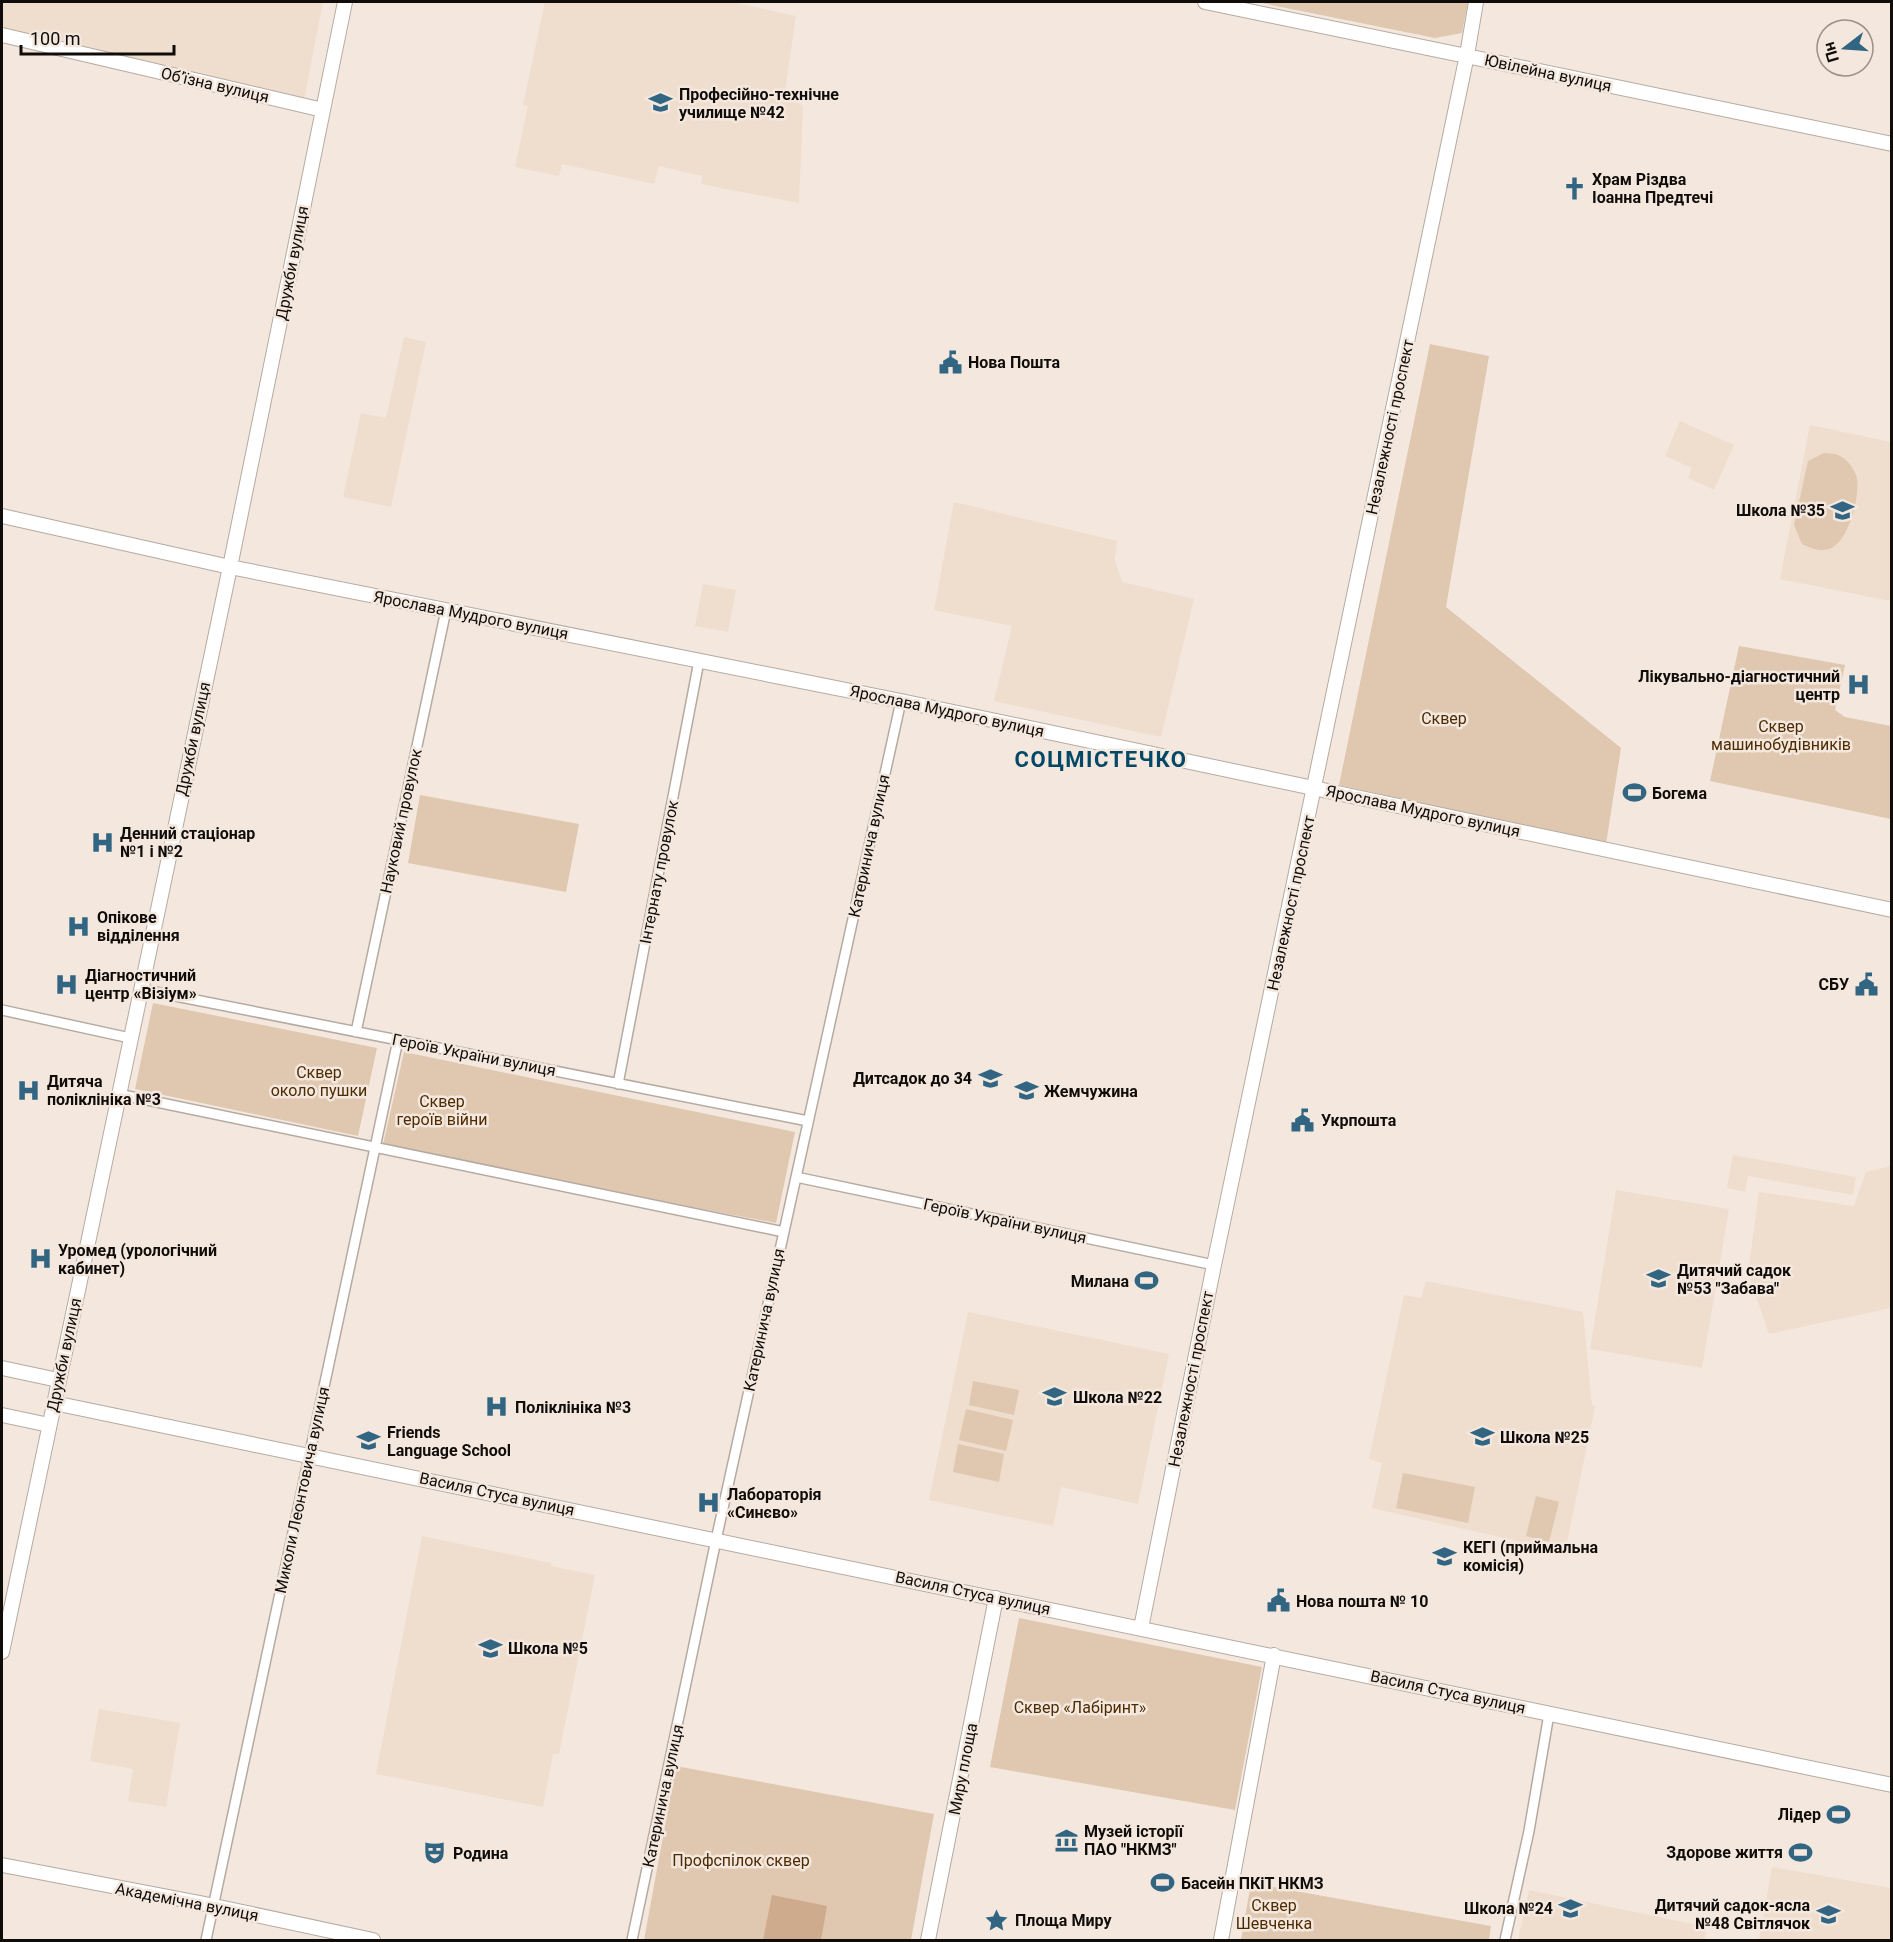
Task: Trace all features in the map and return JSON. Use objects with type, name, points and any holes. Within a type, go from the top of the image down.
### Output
[{"type":"street","name":"Дружби вулиця","points":[[2,1652],[3,1636],[230,567],[345,2]]},
{"type":"street","name":"Ювілейна вулиця","points":[[1205,2],[1892,144]]},
{"type":"street","name":"Незалежності проспект","points":[[1141,1628],[1214,1264],[1315,788],[1467,55],[1476,2]]},
{"type":"street","name":"Об’їзна вулиця","points":[[2,35],[323,110]]},
{"type":"street","name":"Ярослава Мудрого вулиця","points":[[2,516],[230,567],[901,701],[1892,910]]},
{"type":"street","name":"Науковий провулок","points":[[356,1032],[446,610]]},
{"type":"street","name":"Інтернату провулок","points":[[618,1084],[699,661]]},
{"type":"street","name":"Катеринича вулиця","points":[[632,1941],[716,1540],[901,701]]},
{"type":"street","name":"Героїв України вулиця","points":[[140,989],[808,1121]]},
{"type":"street","points":[[2,1010],[130,1038]]},
{"type":"street","name":"Миколи Леонтовича вулиця","points":[[206,1941],[398,1040]]},
{"type":"street","points":[[118,1094],[784,1232]]},
{"type":"street","name":"Героїв України вулиця","points":[[796,1178],[1214,1264]]},
{"type":"street","points":[[2,1368],[58,1380]]},
{"type":"street","name":"Василя Стуса вулиця","points":[[54,1402],[1892,1785]]},
{"type":"street","points":[[2,1415],[49,1425]]},
{"type":"street","name":"Миру площа","points":[[928,1941],[996,1598]]},
{"type":"street","points":[[1221,1941],[1274,1655]]},
{"type":"street","points":[[1505,1941],[1529,1831],[1549,1714]]},
{"type":"street","name":"Академічна вулиця","points":[[2,1865],[213,1906],[373,1941]]},
{"type":"shaded area","points":[[2,2],[323,2],[303,105],[2,27]]},
{"type":"shaded area","name":"Професійно-технічне училище №42","points":[[545,2],[732,2],[796,16],[785,91],[803,106],[799,203],[701,184],[702,176],[659,166],[654,184],[562,164],[559,176],[515,167],[528,106],[523,105]]},
{"type":"shaded area","points":[[404,337],[426,342],[391,507],[343,497],[361,413],[386,418]]},
{"type":"shaded area","points":[[1680,421],[1734,445],[1714,490],[1688,478],[1692,468],[1665,456]]},
{"type":"shaded area","name":"Школа №35","points":[[1810,425],[1891,442],[1891,601],[1780,579]]},
{"type":"shaded area","points":[[954,502],[1117,541],[1115,560],[1122,582],[1194,599],[1161,737],[994,701],[1012,626],[934,610]]},
{"type":"shaded area","points":[[703,584],[736,590],[728,632],[695,626]]},
{"type":"shaded area","points":[[1733,1155],[1856,1177],[1853,1195],[1748,1176],[1745,1192],[1727,1188]]},
{"type":"shaded area","points":[[1891,1166],[1891,1308],[1769,1334],[1748,1273],[1759,1192],[1854,1206],[1866,1172]]},
{"type":"shaded area","name":"Дитячий садок №53 \"Забава\"","points":[[1616,1190],[1729,1209],[1702,1368],[1590,1349]]},
{"type":"shaded area","name":"Школа №25","points":[[1426,1281],[1583,1312],[1592,1405],[1595,1407],[1565,1552],[1372,1508],[1382,1463],[1369,1459],[1404,1295],[1421,1298]]},
{"type":"shaded area","name":"Школа №22","points":[[968,1312],[1169,1354],[1138,1504],[1061,1487],[1053,1526],[929,1500]]},
{"type":"shaded area","name":"Школа №5","points":[[422,1536],[551,1563],[551,1566],[595,1575],[559,1754],[553,1754],[543,1807],[376,1774]]},
{"type":"shaded area","points":[[99,1709],[180,1723],[166,1807],[128,1801],[133,1769],[90,1761]]},
{"type":"shaded area","name":"Дитячий садок-ясла №48 Світлячок","points":[[1772,1867],[1891,1888],[1891,1940],[1759,1940]]},
{"type":"shaded area","name":"Школа №24","points":[[1529,1890],[1707,1927],[1704,1940],[1518,1940]]},
{"type":"shaded area","points":[[772,1895],[827,1906],[821,1940],[763,1940]]},
{"type":"green space","points":[[1257,2],[1468,2],[1462,33],[1435,38]]},
{"type":"green space","name":"Сквер","points":[[1430,344],[1489,356],[1446,607],[1621,748],[1606,844],[1339,785]]},
{"type":"green space","points":[[1824,453],[1841,456],[1851,466],[1856,475],[1857,493],[1852,517],[1842,538],[1836,545],[1822,550],[1802,544],[1794,525],[1808,461]]},
{"type":"green space","name":"Сквер машинобудівників","points":[[1739,646],[1845,665],[1835,710],[1845,717],[1891,726],[1891,819],[1710,781]]},
{"type":"green space","points":[[420,795],[579,824],[566,892],[408,863]]},
{"type":"green space","name":"Сквер около пушки","points":[[153,1003],[377,1048],[358,1136],[135,1089]]},
{"type":"green space","name":"Сквер героїв війни","points":[[404,1052],[795,1132],[776,1223],[382,1149]]},
{"type":"green space","points":[[973,1381],[1019,1390],[1014,1415],[969,1405]]},
{"type":"green space","points":[[966,1409],[1013,1420],[1006,1451],[959,1440]]},
{"type":"green space","points":[[958,1444],[1004,1454],[999,1482],[953,1472]]},
{"type":"green space","points":[[1403,1473],[1475,1487],[1468,1523],[1396,1508]]},
{"type":"green space","points":[[1536,1496],[1559,1502],[1549,1542],[1526,1536]]},
{"type":"green space","name":"Сквер «Лабіринт»","points":[[1019,1618],[1262,1667],[1235,1810],[990,1767]]},
{"type":"green space","name":"Профспілок сквер","points":[[676,1766],[934,1814],[911,1940],[644,1940]]},
{"type":"green space","name":"Сквер Шевченка","points":[[1251,1883],[1491,1926],[1489,1940],[1241,1940]]},
{"type":"place","name":"Професійно-технічне училище №42","points":[[661,103]]},
{"type":"place","name":"Храм Різдва Іоанна Предтечі","points":[[1574,188]]},
{"type":"place","name":"Нова Пошта","points":[[950,362]]},
{"type":"place","name":"Школа №35","points":[[1843,510]]},
{"type":"place","name":"Лікувально-діагностичний центр","points":[[1858,685]]},
{"type":"place","name":"Богема","points":[[1634,793]]},
{"type":"place","name":"Денний стаціонар №1 і №2","points":[[102,842]]},
{"type":"place","name":"Опікове відділення","points":[[79,926]]},
{"type":"place","name":"Діагностичний центр «Візіум»","points":[[67,984]]},
{"type":"place","name":"СБУ","points":[[1867,984]]},
{"type":"place","name":"Дитсадок до 34","points":[[990,1078]]},
{"type":"place","name":"Дитяча поліклініка №3","points":[[29,1090]]},
{"type":"place","name":"Жемчужина","points":[[1026,1091]]},
{"type":"place","name":"Укрпошта","points":[[1303,1120]]},
{"type":"place","name":"Уромед (урологічний кабинет)","points":[[40,1259]]},
{"type":"place","name":"Дитячий садок №53 \"Забава\"","points":[[1659,1279]]},
{"type":"place","name":"Милана","points":[[1147,1281]]},
{"type":"place","name":"Школа №22","points":[[1055,1397]]},
{"type":"place","name":"Поліклініка №3","points":[[497,1407]]},
{"type":"place","name":"Школа №25","points":[[1482,1437]]},
{"type":"place","name":"Friends Language School","points":[[369,1441]]},
{"type":"place","name":"Лабораторія «Синєво»","points":[[709,1503]]},
{"type":"place","name":"КЕГІ (приймальна комісія)","points":[[1445,1556]]},
{"type":"place","name":"Нова пошта № 10","points":[[1278,1601]]},
{"type":"place","name":"Школа №5","points":[[490,1648]]},
{"type":"place","name":"Лідер","points":[[1839,1814]]},
{"type":"place","name":"Музей історії ПАО \"НКМЗ\"","points":[[1066,1840]]},
{"type":"place","name":"Здорове життя","points":[[1801,1852]]},
{"type":"place","name":"Родина","points":[[435,1853]]},
{"type":"place","name":"Басейн ПКіТ НКМЗ","points":[[1163,1883]]},
{"type":"place","name":"Школа №24","points":[[1571,1908]]},
{"type":"place","name":"Дитячий садок-ясла №48 Світлячок","points":[[1828,1914]]},
{"type":"place","name":"Площа Миру","points":[[997,1920]]},
{"type":"district","name":"СОЦМІСТЕЧКО","points":[[1101,759]]}]
